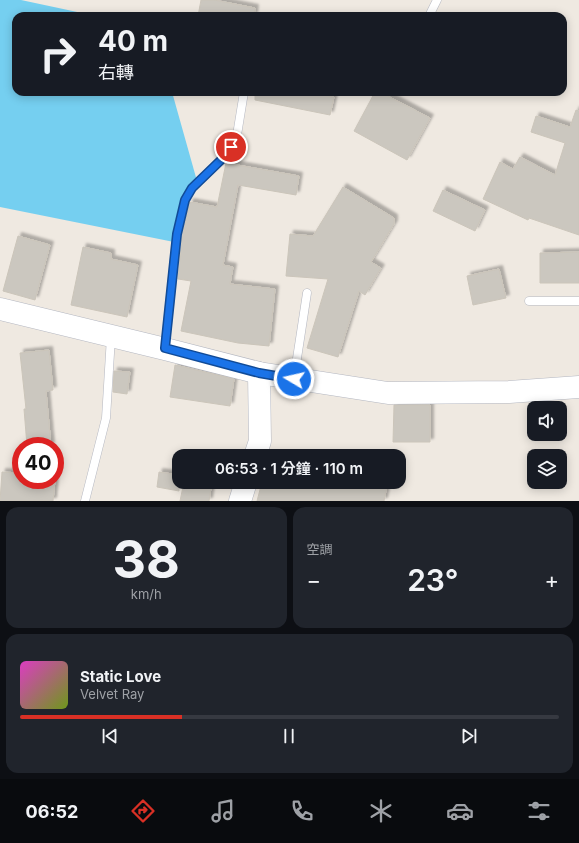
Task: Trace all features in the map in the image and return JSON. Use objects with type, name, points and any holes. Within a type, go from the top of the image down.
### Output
[{"type":"street","points":[[0,310],[165,348],[259,373],[388,393],[509,392],[579,387]]},
{"type":"street","points":[[257,449],[260,441],[259,373]]},
{"type":"street","points":[[240,501],[244,489]]},
{"type":"lane","points":[[430,12],[438,0]]},
{"type":"lane","points":[[165,348],[177,234],[185,200],[192,188],[221,160],[231,147],[237,135],[243,96]]},
{"type":"lane","points":[[294,379],[308,293]]},
{"type":"lane","points":[[529,301],[579,302]]},
{"type":"lane","points":[[85,501],[106,418],[111,336]]},
{"type":"water","points":[[0,0],[21,0],[77,12],[12,12],[12,96],[173,96],[197,181],[188,193],[174,242],[0,207]]},
{"type":"building","points":[[201,0],[214,0],[255,8],[254,12],[199,12]]},
{"type":"building","points":[[255,96],[334,97],[330,115],[255,100]]},
{"type":"building","points":[[373,96],[388,96],[430,118],[407,160],[354,131]]},
{"type":"building","points":[[576,110],[579,111],[579,235],[529,218],[528,220],[483,199],[500,162],[513,169],[520,157],[555,175],[565,143],[531,132],[536,116],[570,127]]},
{"type":"building","points":[[226,163],[299,176],[296,195],[238,185],[223,265],[233,267],[230,284],[275,289],[269,346],[238,343],[181,331],[191,281],[178,279],[182,235],[190,202],[217,207]]},
{"type":"building","points":[[343,187],[394,218],[394,224],[371,262],[381,268],[365,295],[359,291],[338,357],[307,348],[328,279],[286,276],[290,234],[313,236]]},
{"type":"building","points":[[443,190],[485,210],[475,231],[433,211]]},
{"type":"building","points":[[18,236],[50,245],[35,300],[3,291]]},
{"type":"building","points":[[83,247],[111,253],[111,259],[138,265],[127,317],[71,305]]},
{"type":"building","points":[[579,252],[579,283],[540,283],[540,253]]},
{"type":"building","points":[[499,269],[506,298],[473,305],[467,276]]},
{"type":"building","points":[[49,350],[53,390],[46,391],[50,437],[26,437],[24,409],[26,409],[20,353]]},
{"type":"building","points":[[175,365],[234,379],[230,406],[170,397]]},
{"type":"building","points":[[114,371],[130,372],[127,394],[113,392]]},
{"type":"building","points":[[394,405],[430,405],[430,442],[393,442]]},
{"type":"building","points":[[2,472],[12,473],[12,489],[54,489],[53,501],[0,501]]},
{"type":"building","points":[[159,472],[172,474],[172,489],[179,489],[179,491],[157,487]]},
{"type":"building","points":[[183,489],[211,489],[209,501],[180,501]]},
{"type":"building","points":[[260,489],[386,489],[384,501],[257,501]]},
{"type":"route","points":[[231,147],[221,160],[192,188],[185,200],[177,234],[165,348],[259,373],[294,379]]}]
